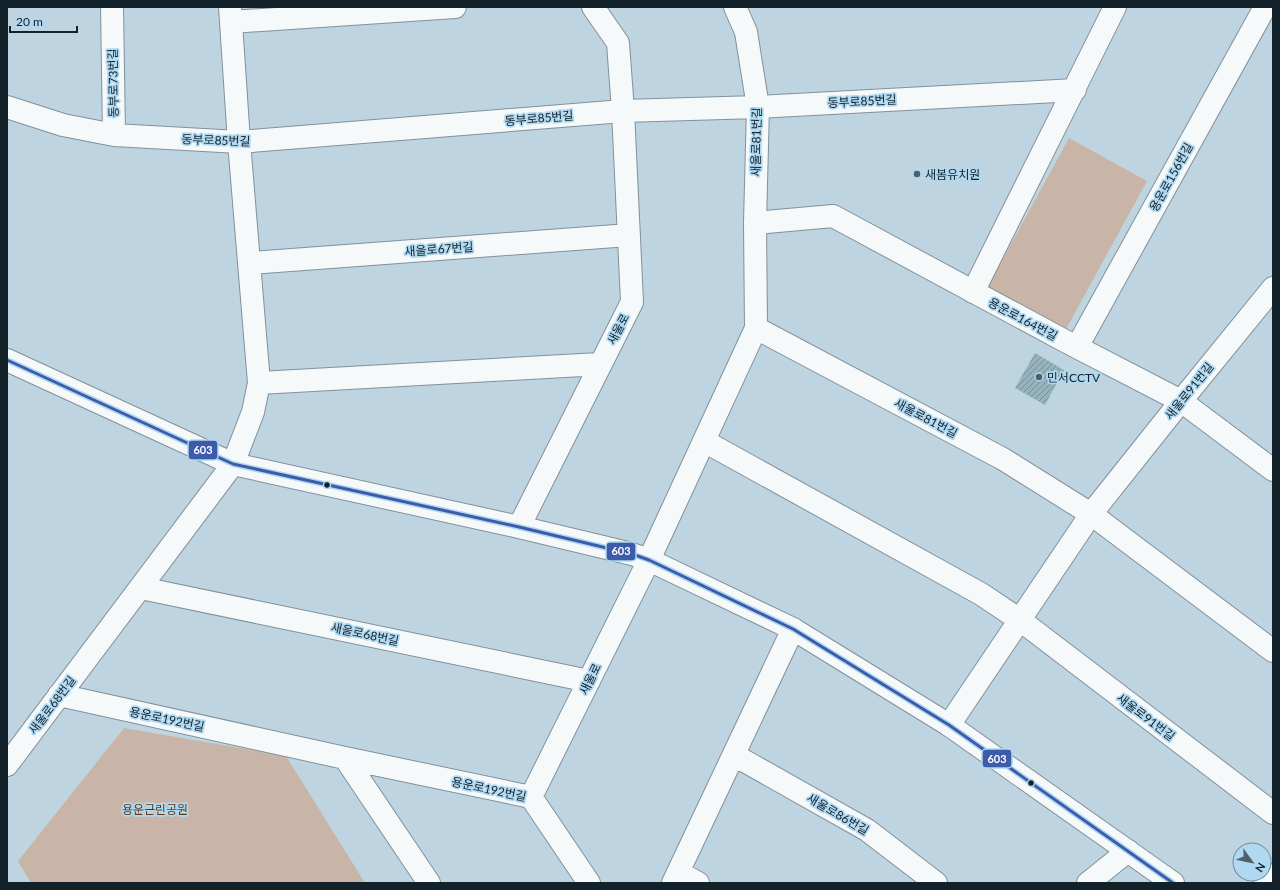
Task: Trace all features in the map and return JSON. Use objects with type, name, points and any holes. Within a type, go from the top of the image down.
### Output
[{"type":"street","name":"동부로73번길","points":[[112,7],[114,135]]},
{"type":"street","points":[[233,464],[253,412],[259,383],[230,15],[455,7]]},
{"type":"street","points":[[593,7],[618,43],[623,111]]},
{"type":"street","name":"새울로81번길","points":[[649,560],[756,328],[755,223],[758,107],[746,32],[735,7]]},
{"type":"street","points":[[974,292],[1115,7]]},
{"type":"street","name":"용운로156번길","points":[[1077,347],[1265,7]]},
{"type":"street","name":"동부로85번길","points":[[7,107],[63,125],[114,135],[239,142],[623,111],[758,107],[1075,90]]},
{"type":"street","name":"새울로","points":[[519,527],[632,302],[623,111]]},
{"type":"street","name":"용운로164번길","points":[[755,223],[833,216],[1181,401],[1273,470]]},
{"type":"street","name":"새울로67번길","points":[[250,263],[629,235]]},
{"type":"street","name":"새울로91번길","points":[[949,725],[1091,514],[1273,288]]},
{"type":"street","name":"새울로81번길","points":[[756,328],[1003,459],[1091,514]]},
{"type":"street","points":[[7,360],[233,464],[519,527],[632,554],[649,560],[793,630],[949,725],[1173,883]]},
{"type":"street","points":[[259,383],[600,364]]},
{"type":"street","points":[[704,441],[981,594],[1020,620]]},
{"type":"street","name":"새울로68번길","points":[[7,765],[233,464]]},
{"type":"street","points":[[1091,514],[1273,651]]},
{"type":"street","name":"새울로","points":[[531,797],[649,560]]},
{"type":"street","name":"새울로68번길","points":[[141,588],[589,681]]},
{"type":"street","name":"새울로91번길","points":[[1020,620],[1265,808]]},
{"type":"street","points":[[698,883],[675,878],[793,630]]},
{"type":"street","name":"용운로192번길","points":[[59,695],[531,797],[589,883]]},
{"type":"street","name":"새울로86번길","points":[[734,755],[867,830],[936,883]]},
{"type":"street","points":[[345,758],[429,883]]},
{"type":"street","points":[[1088,883],[1128,851]]},
{"type":"street","points":[[1265,883],[1273,875]]},
{"type":"green space","points":[[1069,138],[1147,181],[1065,331],[987,288]]},
{"type":"green space","name":"용운근린공원","points":[[124,728],[286,756],[365,883],[31,883],[18,861]]},
{"type":"building","points":[[1035,353],[1064,370],[1045,405],[1015,388]]},
{"type":"transit line","name":"603","points":[[7,360],[233,464],[519,527],[632,554],[649,560],[793,629],[949,725],[1173,883]]},
{"type":"place","name":"새봄유치원","points":[[917,174]]},
{"type":"place","name":"민서CCTV","points":[[1039,377]]}]
